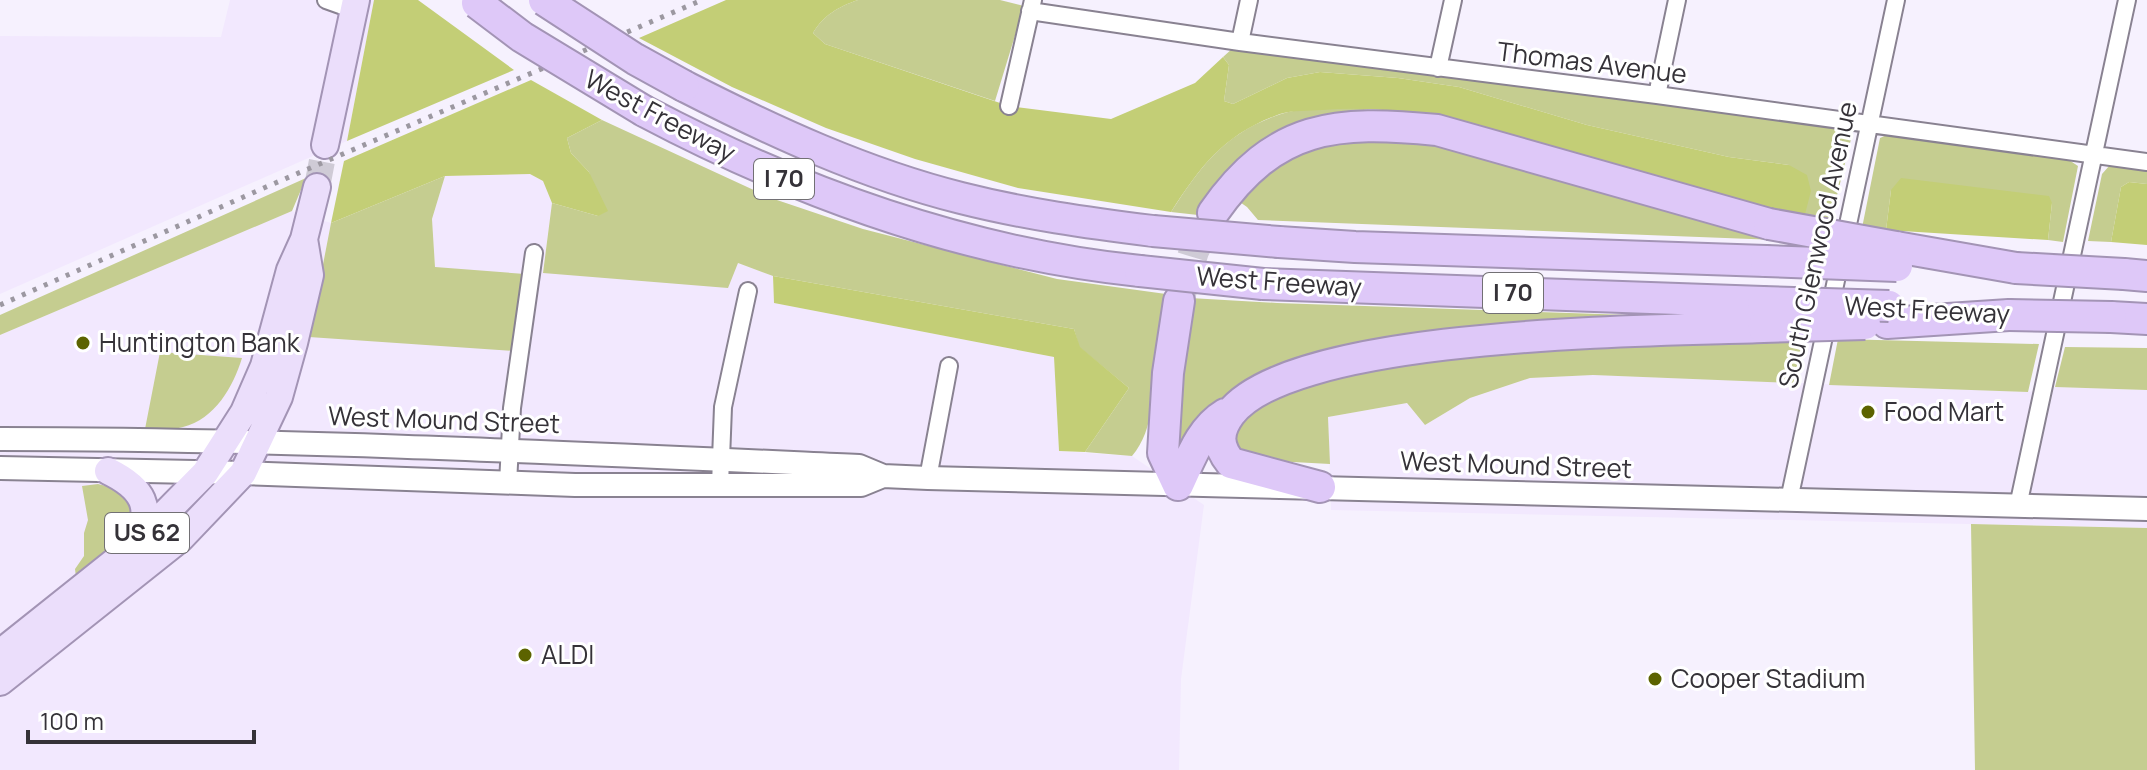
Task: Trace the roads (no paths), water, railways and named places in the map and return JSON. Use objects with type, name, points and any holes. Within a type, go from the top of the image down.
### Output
[{"type":"highway","name":"West Freeway","points":[[544,0],[635,59],[684,86],[737,113],[852,163],[958,198],[1068,221],[1279,242],[1766,261],[1897,256],[2016,268],[2136,275]]},
{"type":"highway","name":"West Freeway","points":[[469,1],[644,111],[767,172],[883,215],[989,245],[1070,261],[1263,284],[1763,314],[2147,319]]},
{"type":"highway","points":[[1213,213],[1246,171],[1284,144],[1331,130],[1385,125],[1437,130],[1769,224],[1897,256]]},
{"type":"highway","points":[[1178,485],[1163,453],[1168,373],[1179,301]]},
{"type":"highway","points":[[1178,485],[1201,437],[1217,419],[1257,392],[1287,379],[1349,360],[1413,348],[1763,314]]},
{"type":"highway","points":[[1233,409],[1219,437],[1222,451],[1231,463],[1320,487]]},
{"type":"main road","points":[[325,145],[355,5]]},
{"type":"main road","name":"US 62","points":[[0,653],[128,551],[205,473],[244,412],[264,366],[317,187]]},
{"type":"main road","name":"US 62","points":[[0,682],[181,538],[243,473],[279,397],[310,275],[304,239]]},
{"type":"main road","name":"West Mound Street","points":[[0,439],[122,439],[510,450],[859,466],[883,476],[928,478],[2147,509]]},
{"type":"main road","name":"West Mound Street","points":[[0,468],[508,483],[720,485],[861,485],[883,476]]},
{"type":"main road","points":[[108,471],[132,484],[144,507],[142,531],[128,551]]},
{"type":"street","points":[[326,0],[355,5]]},
{"type":"street","points":[[1240,42],[1249,0]]},
{"type":"street","points":[[1438,68],[1453,0]]},
{"type":"street","points":[[1657,95],[1677,0]]},
{"type":"street","name":"South Glenwood Avenue","points":[[1789,500],[1896,0]]},
{"type":"street","points":[[2018,506],[2127,0]]},
{"type":"street","points":[[1009,106],[1032,6]]},
{"type":"street","name":"Thomas Avenue","points":[[1032,6],[1240,42],[2147,162]]},
{"type":"street","points":[[508,483],[512,408],[534,253]]},
{"type":"street","points":[[720,485],[723,407],[748,291]]},
{"type":"street","points":[[928,478],[949,366]]},
{"type":"tunnel","points":[[317,187],[325,145]]},
{"type":"tunnel","points":[[1179,300],[1194,251],[1212,214]]},
{"type":"railway","points":[[0,305],[702,0]]},
{"type":"place","name":"Huntington Bank","points":[[83,343]]},
{"type":"place","name":"Food Mart","points":[[1868,412]]},
{"type":"place","name":"ALDI","points":[[525,655]]},
{"type":"place","name":"Cooper Stadium","points":[[1655,679]]}]
